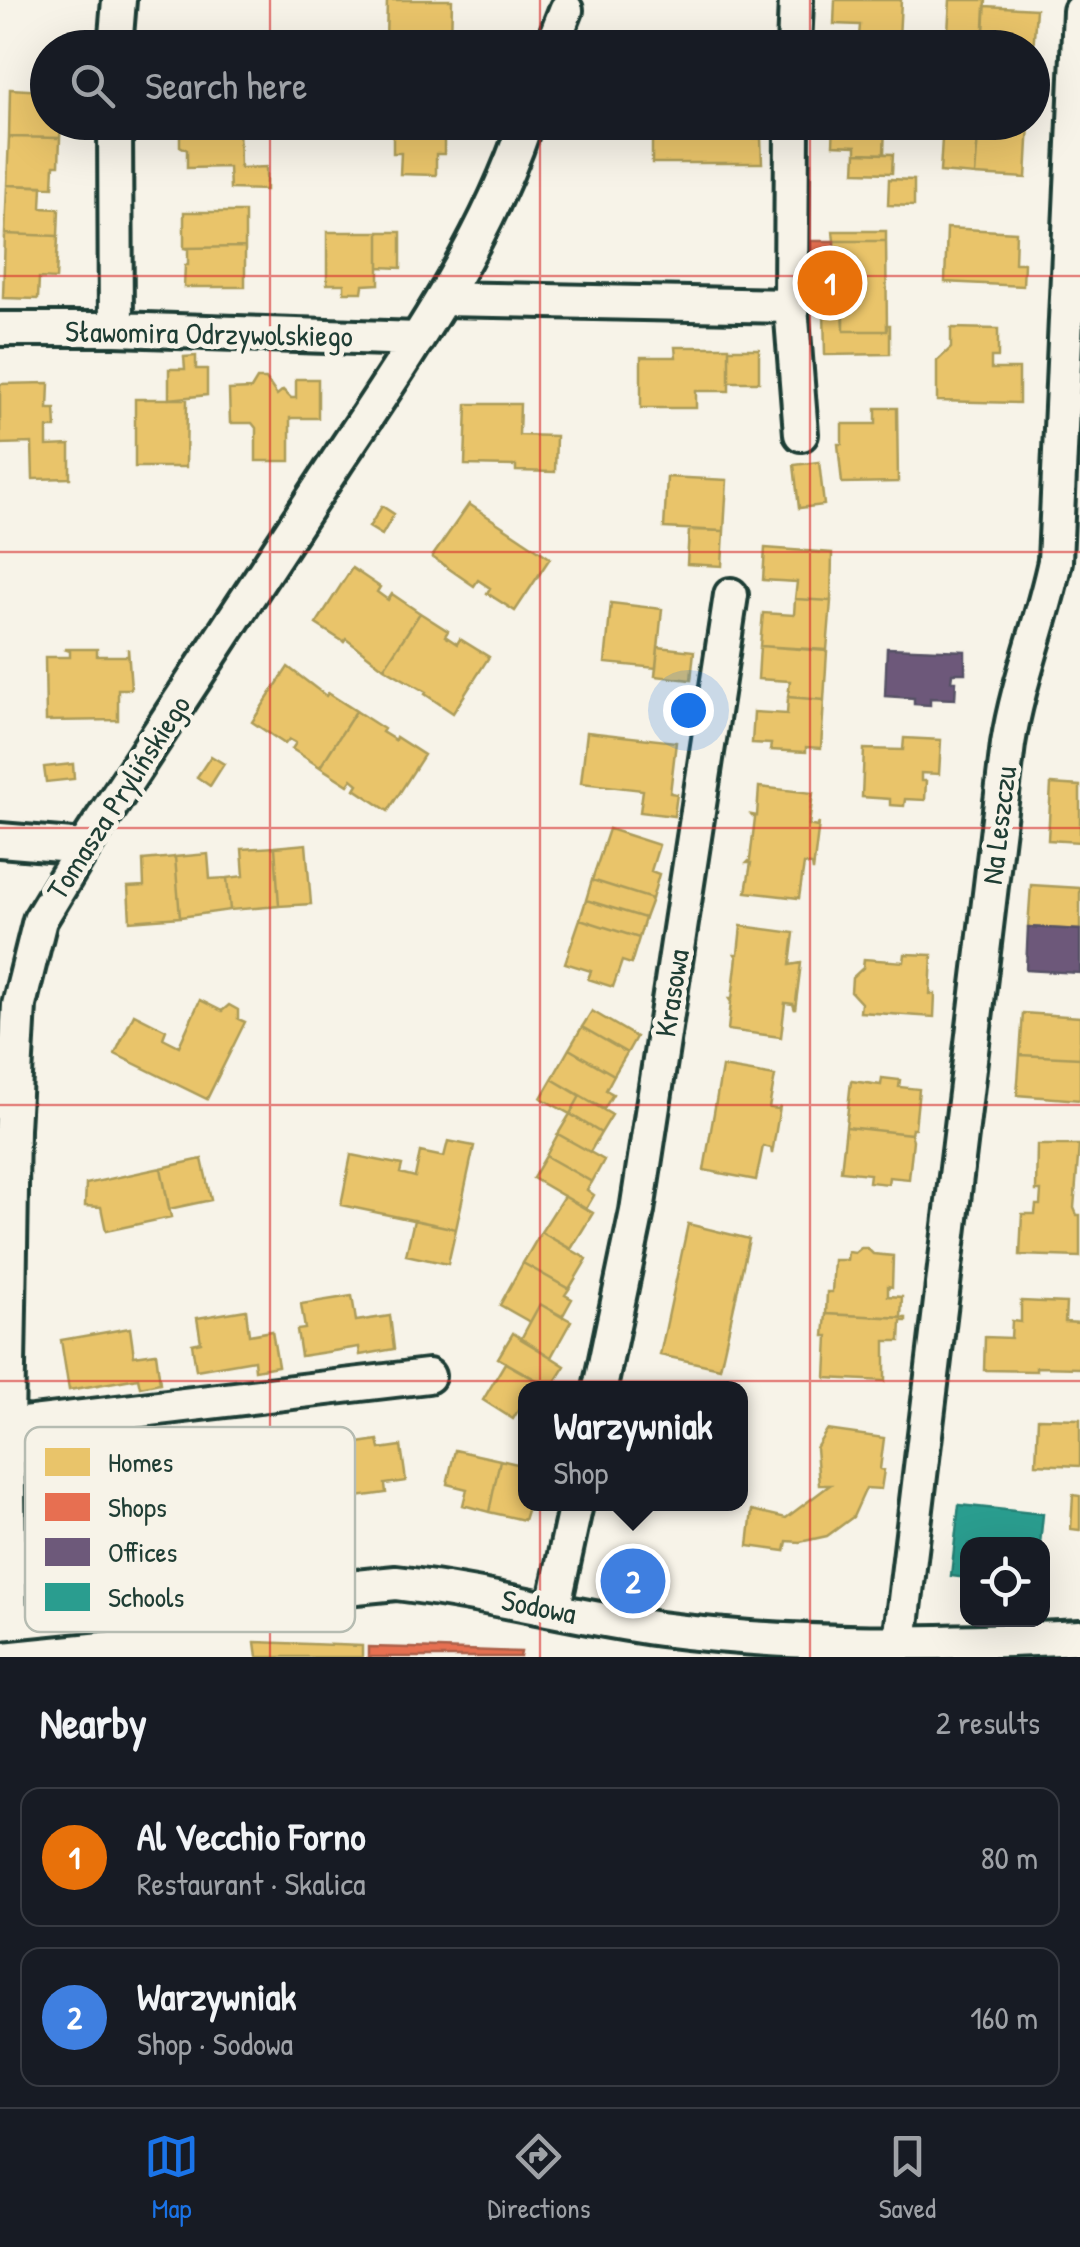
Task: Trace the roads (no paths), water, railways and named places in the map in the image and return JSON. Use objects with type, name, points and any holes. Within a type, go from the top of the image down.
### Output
[{"type":"street","points":[[116,30],[119,0]]},
{"type":"street","points":[[795,30],[796,0]]},
{"type":"street","points":[[558,30],[566,10]]},
{"type":"street","name":"Na Leszczu","points":[[900,1642],[1008,744],[1016,694],[1055,562],[1080,11]]},
{"type":"street","points":[[115,140],[116,329]]},
{"type":"street","name":"Tomasza Prylińskiego","points":[[5,1622],[6,1130],[20,1006],[40,920],[442,299],[475,240],[518,140]]},
{"type":"street","points":[[792,140],[791,306],[801,434]]},
{"type":"street","points":[[442,299],[791,306]]},
{"type":"street","name":"Sławomira Odrzywolskiego","points":[[0,329],[418,338]]},
{"type":"street","name":"Krasowa","points":[[601,1381],[638,1210],[731,595]]},
{"type":"street","points":[[0,840],[84,847]]},
{"type":"street","points":[[7,1426],[428,1376]]},
{"type":"street","points":[[553,1610],[574,1511]]},
{"type":"street","name":"Sodowa","points":[[355,1587],[396,1583],[456,1590],[658,1628],[765,1639],[900,1642],[1080,1638]]},
{"type":"place","name":"Al Vecchio Forno","points":[[830,283]]},
{"type":"place","name":"Warzywniak","points":[[633,1581]]}]
